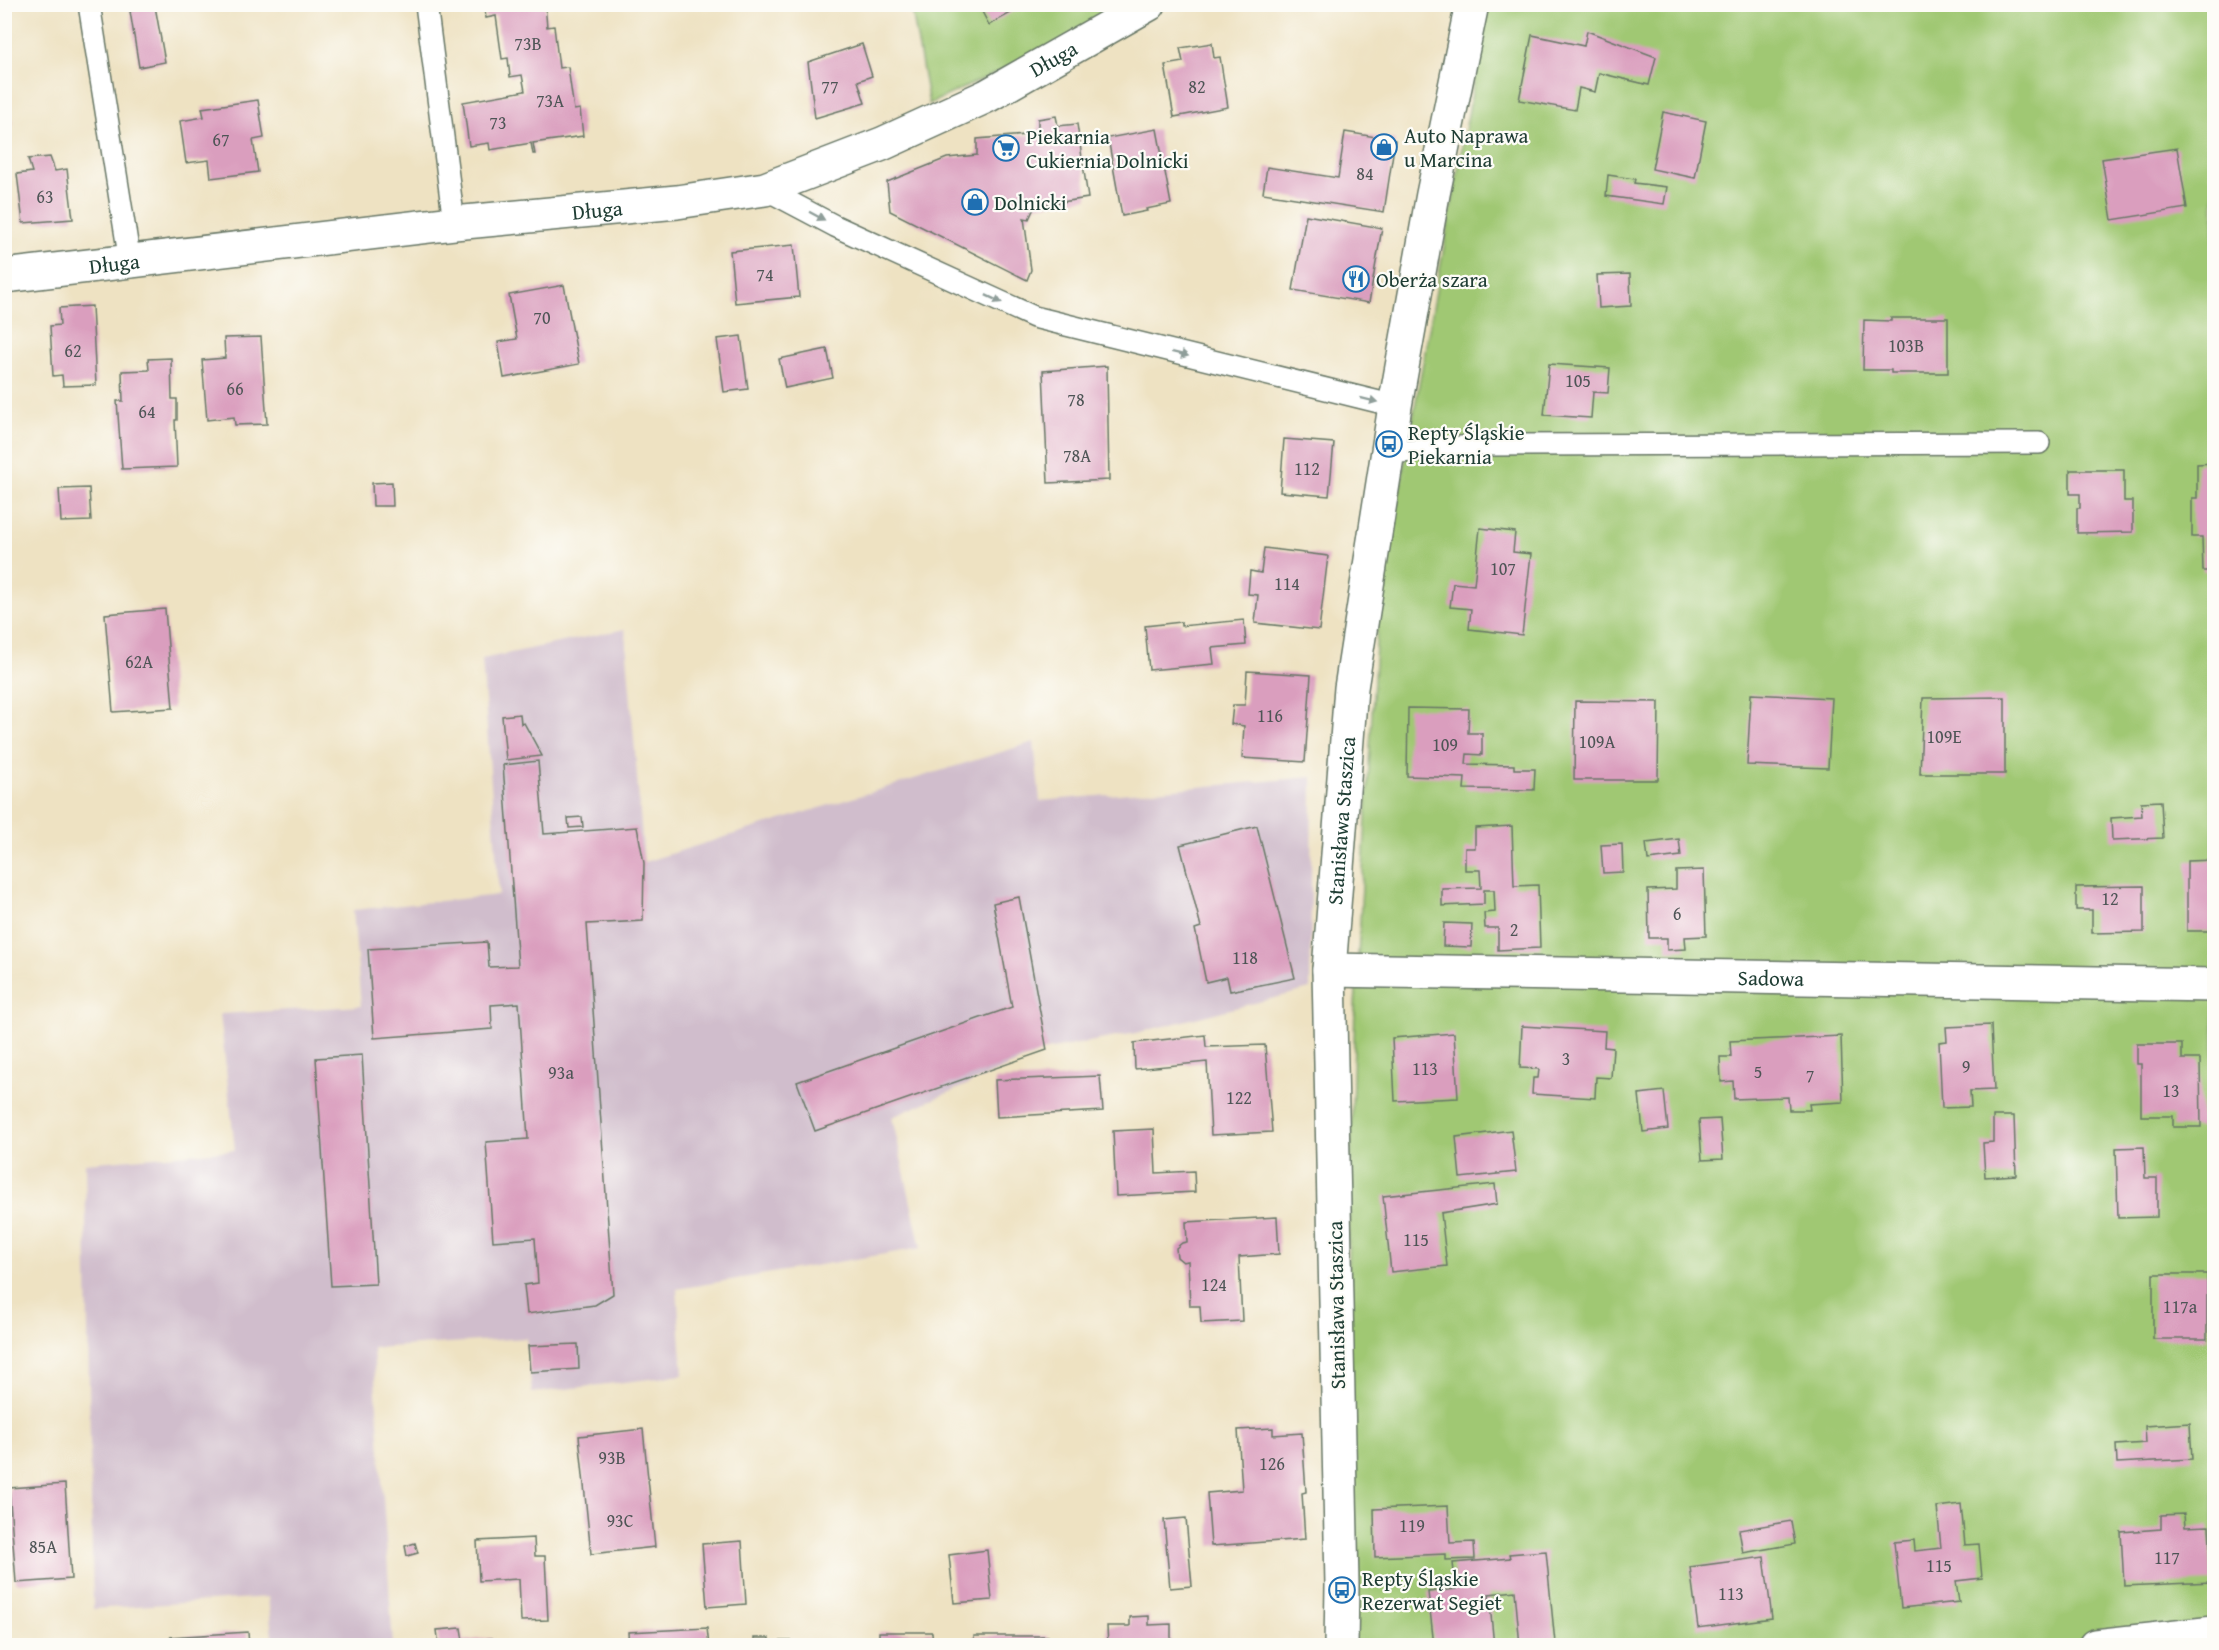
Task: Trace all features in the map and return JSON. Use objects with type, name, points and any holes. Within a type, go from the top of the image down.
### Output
[{"type":"street","name":"Długa","points":[[4,276],[454,223],[677,202],[765,189],[882,144],[987,96],[1149,4]]},
{"type":"street","name":"Stanisława Staszica","points":[[1341,1646],[1342,1585],[1329,970],[1351,688],[1395,406],[1472,4]]},
{"type":"street","name":"Sadowa","points":[[1329,970],[2214,985]]},
{"type":"street","points":[[2095,1646],[2214,1633]]},
{"type":"lane","points":[[90,4],[130,262]]},
{"type":"lane","points":[[426,4],[454,223]]},
{"type":"lane","points":[[765,189],[835,226],[1034,317],[1395,406]]},
{"type":"lane","points":[[1388,453],[1485,445],[2039,443]]},
{"type":"shaded area","points":[[625,629],[644,862],[1034,742],[1040,801],[1312,777],[1310,989],[1136,1033],[1047,1050],[892,1117],[921,1248],[677,1289],[683,1375],[532,1393],[526,1338],[373,1348],[393,1645],[273,1645],[268,1597],[93,1609],[85,1163],[235,1150],[220,1014],[361,1006],[353,910],[499,895],[482,659]]},
{"type":"green space","points":[[911,5],[1123,5],[1065,41],[929,104]]},
{"type":"green space","points":[[1488,5],[2214,5],[2214,1645],[1337,1646],[1355,1008],[1378,610]]},
{"type":"building","points":[[484,4],[545,4],[547,27],[554,26],[559,68],[568,67],[574,110],[580,109],[583,136],[533,143],[535,154],[533,154],[531,143],[490,150],[489,143],[469,146],[463,102],[525,91],[522,75],[510,77],[508,58],[502,59],[496,16],[486,18]]},
{"type":"building","points":[[978,4],[1027,4],[989,25]]},
{"type":"building","points":[[155,6],[165,62],[139,67],[130,11]]},
{"type":"building","points":[[1587,31],[1656,57],[1649,85],[1599,73],[1595,92],[1579,88],[1575,110],[1519,100],[1532,35],[1584,46]]},
{"type":"building","points":[[1212,43],[1214,58],[1220,57],[1228,107],[1174,117],[1165,65],[1183,62],[1180,48]]},
{"type":"building","points":[[862,44],[872,76],[858,81],[865,103],[815,118],[808,62]]},
{"type":"building","points":[[4,98],[13,125],[4,128]]},
{"type":"building","points":[[258,100],[264,138],[253,140],[258,172],[211,178],[209,160],[186,163],[180,121],[204,117],[202,108]]},
{"type":"building","points":[[1663,112],[1706,121],[1695,178],[1652,169]]},
{"type":"building","name":"Dolnicki","points":[[1056,116],[1058,126],[1077,124],[1088,198],[1035,206],[1029,219],[1024,218],[1031,270],[1027,280],[890,211],[887,182],[947,158],[977,155],[977,139],[1038,134],[1038,119]]},
{"type":"building","points":[[1157,129],[1171,204],[1122,216],[1108,138]]},
{"type":"building","points":[[1345,132],[1395,140],[1384,212],[1263,193],[1267,167],[1338,178]]},
{"type":"building","points":[[2177,148],[2187,208],[2112,220],[2102,159]]},
{"type":"building","points":[[50,157],[55,171],[67,169],[73,219],[23,223],[17,174],[32,172],[28,159]]},
{"type":"building","points":[[1608,175],[1635,179],[1634,183],[1667,187],[1664,204],[1606,196]]},
{"type":"building","points":[[1306,215],[1382,228],[1369,303],[1293,290]]},
{"type":"building","points":[[794,245],[799,297],[735,303],[730,251]]},
{"type":"building","points":[[1630,274],[1631,306],[1599,308],[1597,275]]},
{"type":"building","points":[[564,285],[579,364],[504,378],[498,342],[517,339],[509,295]]},
{"type":"building","points":[[92,306],[96,385],[63,386],[62,375],[53,376],[50,326],[60,325],[59,308]]},
{"type":"building","points":[[1891,318],[1948,318],[1948,373],[1891,373],[1891,370],[1863,370],[1864,320],[1891,321]]},
{"type":"building","points":[[741,336],[748,389],[724,392],[717,339]]},
{"type":"building","points":[[261,337],[267,424],[235,425],[234,417],[207,420],[202,360],[225,358],[224,338]]},
{"type":"building","points":[[827,349],[833,378],[785,388],[779,359]]},
{"type":"building","points":[[171,358],[172,399],[177,399],[177,420],[175,420],[177,467],[122,469],[117,401],[123,401],[122,371],[149,370],[148,359]]},
{"type":"building","points":[[1549,364],[1610,368],[1608,393],[1593,392],[1591,418],[1544,415]]},
{"type":"building","points":[[1107,366],[1109,480],[1048,483],[1043,371]]},
{"type":"building","points":[[1284,439],[1334,443],[1329,496],[1280,492]]},
{"type":"building","points":[[2214,463],[2214,571],[2203,571],[2202,537],[2192,537],[2192,498],[2197,498],[2197,464]]},
{"type":"building","points":[[2070,470],[2124,470],[2124,501],[2133,501],[2133,532],[2077,533],[2077,508],[2080,508],[2080,494],[2070,494]]},
{"type":"building","points":[[392,482],[393,506],[373,506],[372,483]]},
{"type":"building","points":[[89,488],[91,521],[61,522],[59,489]]},
{"type":"building","points":[[1480,528],[1515,532],[1513,552],[1531,554],[1522,635],[1469,629],[1471,609],[1450,607],[1453,583],[1474,585]]},
{"type":"building","points":[[1264,548],[1328,556],[1319,630],[1255,623],[1258,595],[1248,594],[1250,571],[1261,573]]},
{"type":"building","points":[[165,609],[173,708],[113,712],[105,614]]},
{"type":"building","points":[[1244,620],[1246,645],[1212,648],[1214,664],[1149,670],[1145,626],[1181,622],[1181,626]]},
{"type":"building","points":[[1247,671],[1311,675],[1305,762],[1242,758],[1244,726],[1231,724],[1233,705],[1245,705]]},
{"type":"building","points":[[1751,694],[1832,698],[1828,768],[1747,765]]},
{"type":"building","points":[[2005,697],[2005,774],[1920,774],[1923,698]]},
{"type":"building","points":[[1575,701],[1659,702],[1658,780],[1574,780]]},
{"type":"building","points":[[1408,708],[1469,709],[1468,733],[1482,733],[1482,755],[1467,754],[1466,764],[1514,765],[1514,769],[1535,769],[1534,790],[1464,789],[1465,778],[1407,776]]},
{"type":"building","points":[[520,714],[521,724],[524,723],[542,756],[506,760],[502,716]]},
{"type":"building","points":[[538,761],[544,834],[637,827],[644,863],[643,921],[587,924],[613,1294],[595,1305],[527,1314],[524,1285],[538,1283],[535,1238],[493,1241],[486,1142],[528,1139],[519,1003],[491,1005],[492,1029],[374,1038],[368,949],[487,942],[489,967],[518,966],[503,765]]},
{"type":"building","points":[[2161,801],[2163,838],[2112,840],[2111,818],[2142,816],[2141,802]]},
{"type":"building","points":[[582,817],[583,827],[569,828],[568,818]]},
{"type":"building","points":[[1257,826],[1295,978],[1230,991],[1227,977],[1206,982],[1195,929],[1201,927],[1180,845]]},
{"type":"building","points":[[1512,826],[1514,886],[1538,885],[1540,948],[1498,950],[1498,928],[1485,928],[1484,913],[1495,912],[1494,890],[1484,890],[1484,904],[1442,906],[1442,889],[1481,888],[1480,870],[1465,870],[1465,848],[1475,848],[1475,828]]},
{"type":"building","points":[[1679,839],[1681,856],[1648,860],[1646,843]]},
{"type":"building","points":[[1622,844],[1623,872],[1603,873],[1601,845]]},
{"type":"building","points":[[2214,860],[2214,931],[2187,931],[2187,861]]},
{"type":"building","points":[[1704,870],[1706,936],[1685,937],[1686,949],[1667,950],[1667,938],[1649,938],[1648,890],[1676,889],[1676,871]]},
{"type":"building","points":[[2144,886],[2144,932],[2092,933],[2092,910],[2076,910],[2076,887]]},
{"type":"building","points":[[1019,897],[1047,1050],[815,1131],[797,1082],[1012,1007],[993,903]]},
{"type":"building","points":[[1444,923],[1472,924],[1471,947],[1443,946]]},
{"type":"building","points":[[1991,1025],[1994,1090],[1970,1091],[1971,1107],[1942,1108],[1939,1042],[1947,1041],[1946,1027]]},
{"type":"building","points":[[1522,1026],[1605,1031],[1604,1047],[1613,1048],[1611,1078],[1596,1077],[1595,1098],[1532,1094],[1533,1078],[1538,1078],[1539,1069],[1520,1068]]},
{"type":"building","points":[[1454,1033],[1458,1098],[1395,1101],[1392,1038]]},
{"type":"building","points":[[1205,1035],[1206,1047],[1265,1045],[1272,1132],[1211,1135],[1207,1062],[1135,1069],[1134,1043]]},
{"type":"building","points":[[1841,1036],[1843,1102],[1809,1104],[1810,1110],[1789,1110],[1788,1097],[1734,1099],[1733,1081],[1721,1082],[1720,1057],[1731,1057],[1730,1041]]},
{"type":"building","points":[[2137,1044],[2182,1044],[2182,1059],[2200,1059],[2201,1127],[2173,1127],[2173,1116],[2141,1116],[2141,1064],[2137,1064]]},
{"type":"building","points":[[362,1055],[376,1284],[331,1286],[316,1058]]},
{"type":"building","points":[[1100,1076],[1103,1111],[997,1117],[995,1080]]},
{"type":"building","points":[[1664,1091],[1668,1129],[1643,1132],[1639,1094]]},
{"type":"building","points":[[1993,1116],[2014,1116],[2016,1175],[1985,1177],[1983,1143],[1993,1142]]},
{"type":"building","points":[[1720,1119],[1723,1159],[1702,1160],[1699,1120]]},
{"type":"building","points":[[1154,1129],[1156,1173],[1194,1171],[1195,1192],[1116,1196],[1113,1131]]},
{"type":"building","points":[[1511,1130],[1516,1172],[1460,1178],[1456,1137]]},
{"type":"building","points":[[2144,1147],[2145,1178],[2157,1178],[2157,1217],[2118,1218],[2116,1148]]},
{"type":"building","points":[[1495,1184],[1497,1204],[1441,1213],[1447,1266],[1391,1272],[1383,1196]]},
{"type":"building","points":[[1277,1217],[1279,1254],[1239,1257],[1242,1321],[1201,1323],[1200,1306],[1190,1306],[1188,1261],[1183,1262],[1177,1257],[1176,1248],[1187,1242],[1186,1222]]},
{"type":"building","points":[[2153,1274],[2207,1274],[2207,1339],[2153,1339]]},
{"type":"building","points":[[578,1344],[579,1369],[530,1372],[528,1346]]},
{"type":"building","points":[[2190,1423],[2192,1459],[2117,1463],[2116,1445],[2146,1443],[2145,1426]]},
{"type":"building","points":[[1273,1428],[1273,1435],[1302,1433],[1306,1492],[1302,1493],[1305,1539],[1211,1546],[1207,1493],[1242,1490],[1238,1430]]},
{"type":"building","points":[[643,1429],[655,1547],[591,1554],[579,1436]]},
{"type":"building","points":[[65,1484],[71,1579],[16,1583],[9,1488]]},
{"type":"building","points":[[1961,1504],[1965,1545],[1979,1544],[1982,1578],[1956,1581],[1959,1602],[1901,1608],[1894,1542],[1914,1540],[1915,1551],[1941,1548],[1937,1507]]},
{"type":"building","points":[[1448,1506],[1450,1543],[1474,1542],[1475,1559],[1446,1560],[1446,1554],[1375,1557],[1374,1509]]},
{"type":"building","points":[[2184,1514],[2185,1527],[2209,1526],[2212,1582],[2124,1586],[2121,1532],[2161,1529],[2161,1515]]},
{"type":"building","points":[[1186,1518],[1192,1586],[1170,1588],[1164,1520]]},
{"type":"building","points":[[1791,1521],[1795,1544],[1743,1553],[1739,1530]]},
{"type":"building","points":[[534,1538],[535,1556],[545,1556],[548,1620],[521,1621],[519,1579],[479,1581],[477,1541]]},
{"type":"building","points":[[742,1541],[746,1604],[707,1607],[702,1544]]},
{"type":"building","points":[[415,1543],[418,1553],[407,1556],[405,1546]]},
{"type":"building","points":[[987,1550],[992,1600],[954,1603],[949,1555]]},
{"type":"building","points":[[1546,1551],[1555,1643],[1520,1646],[1515,1591],[1489,1594],[1494,1646],[1434,1646],[1428,1592],[1456,1589],[1453,1563],[1510,1558],[1509,1554]]},
{"type":"building","points":[[1764,1557],[1772,1618],[1698,1628],[1690,1567]]},
{"type":"building","points":[[1149,1616],[1149,1625],[1171,1624],[1171,1646],[1108,1646],[1107,1626],[1130,1626],[1130,1617]]},
{"type":"building","points":[[461,1628],[463,1641],[492,1638],[493,1646],[439,1646],[437,1630]]},
{"type":"building","points":[[707,1628],[709,1646],[629,1646],[628,1632]]},
{"type":"building","points":[[248,1632],[249,1646],[171,1646],[170,1637]]},
{"type":"building","points":[[879,1632],[932,1632],[933,1646],[879,1646]]},
{"type":"building","points":[[974,1636],[1048,1636],[1048,1646],[974,1646]]},
{"type":"building","points":[[754,1638],[769,1638],[769,1641],[800,1641],[800,1646],[754,1646]]},
{"type":"place","name":"Auto Naprawa u Marcina","points":[[1384,147]]},
{"type":"place","name":"Piekarnia Cukiernia Dolnicki","points":[[1006,148]]},
{"type":"place","name":"Dolnicki","points":[[975,202]]},
{"type":"place","name":"Oberża szara","points":[[1356,279]]},
{"type":"place","name":"Repty Śląskie Piekarnia","points":[[1389,444]]},
{"type":"place","name":"Repty Śląskie Rezerwat Segiet","points":[[1342,1590]]}]
